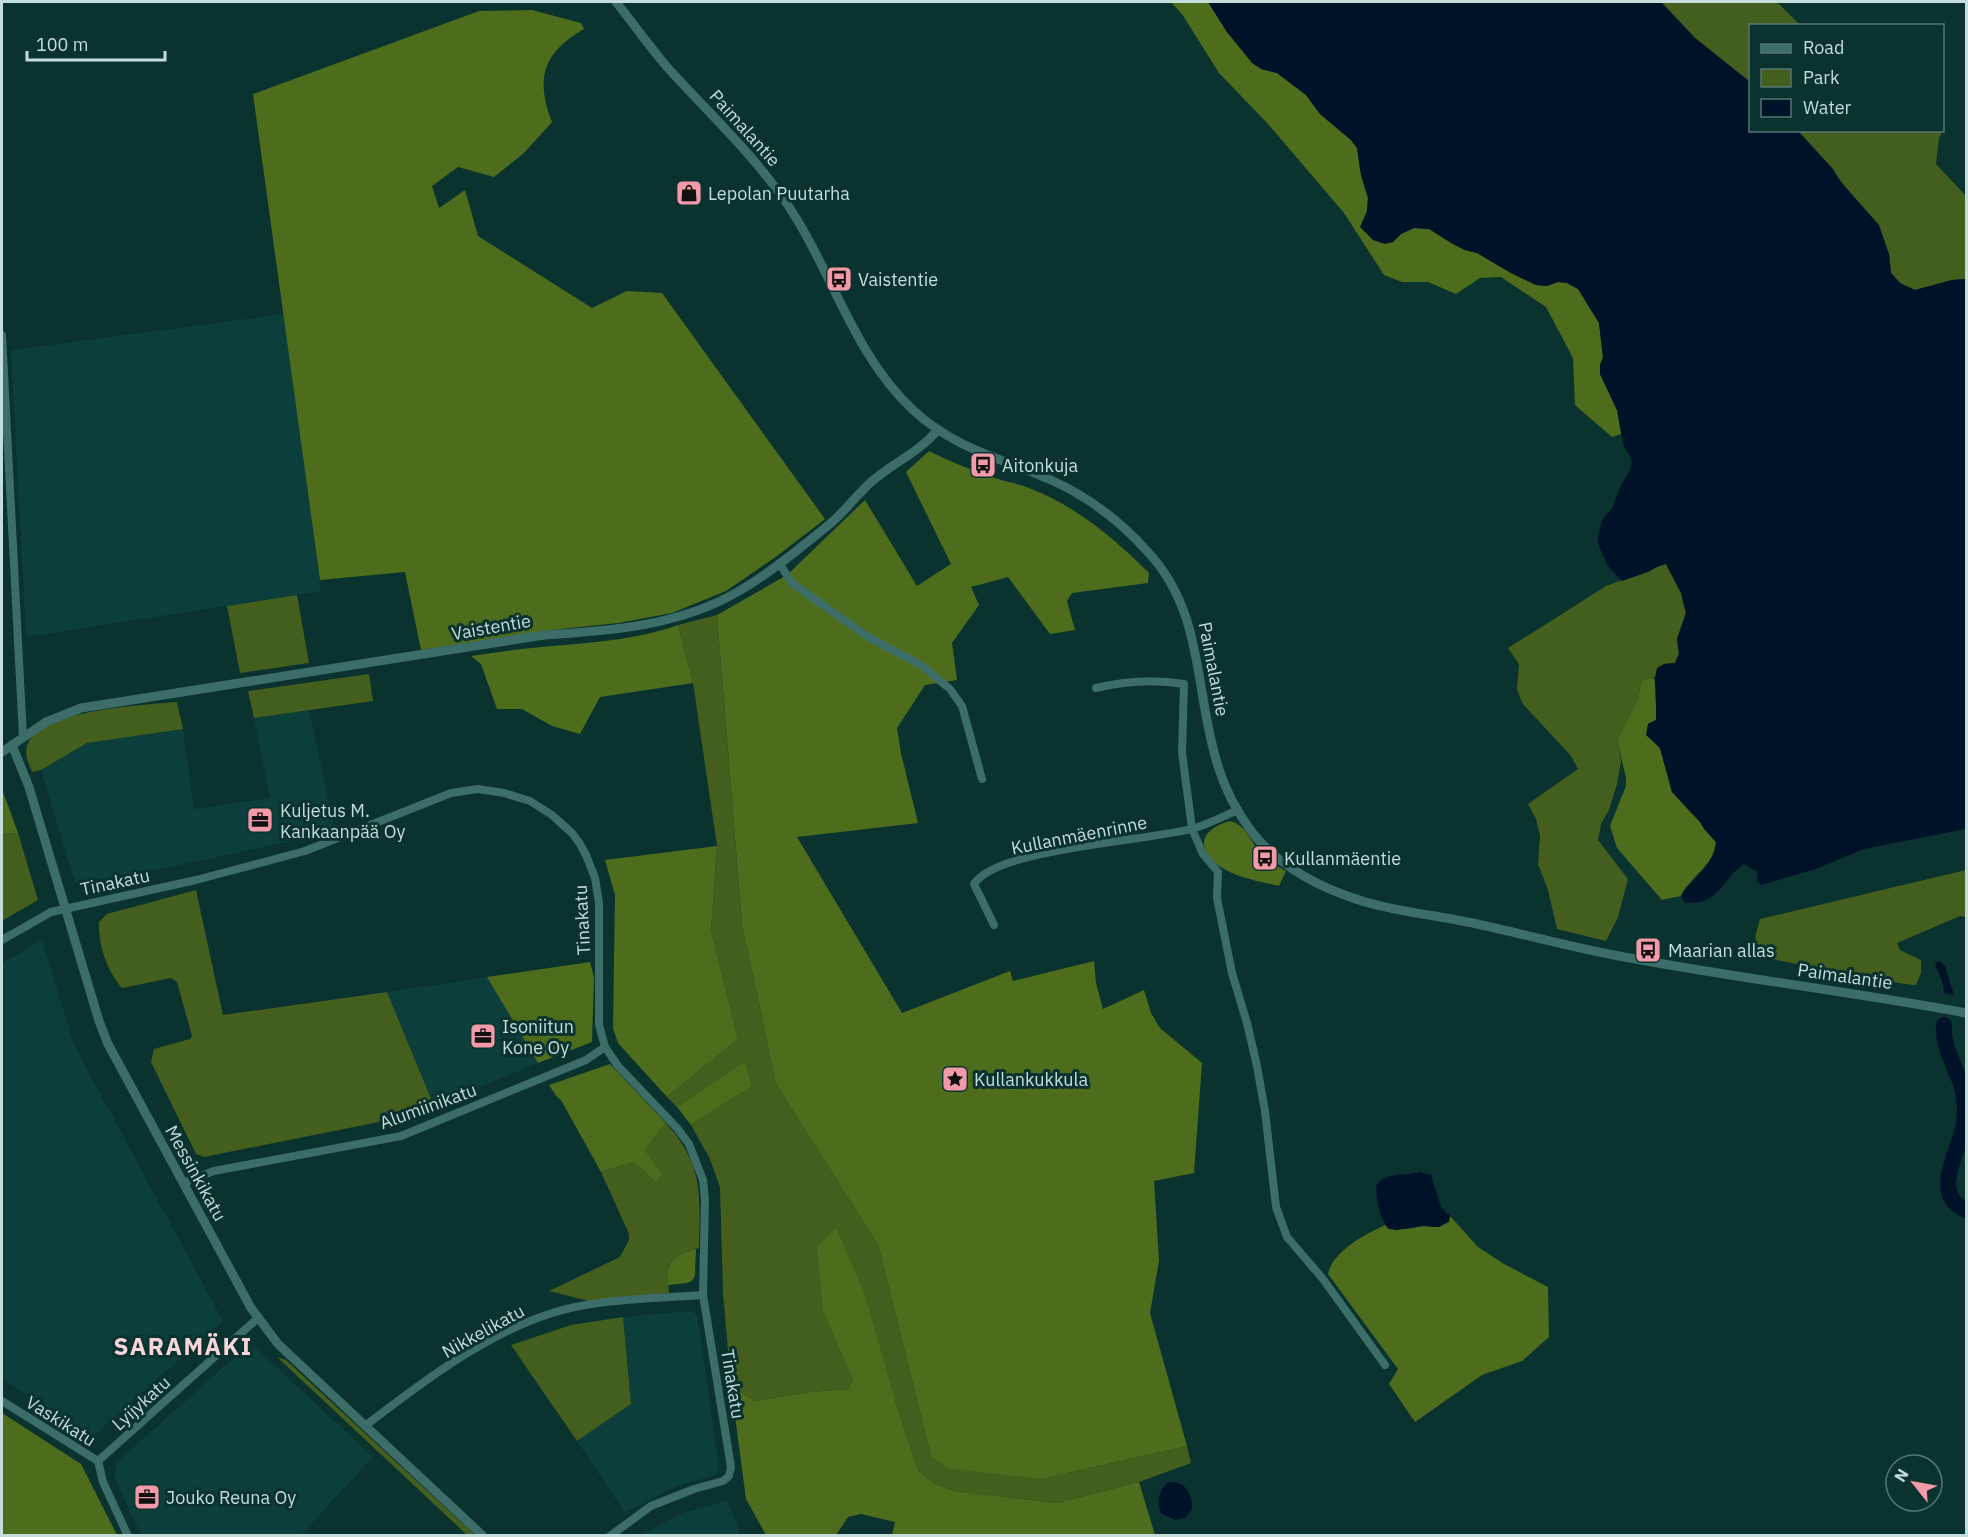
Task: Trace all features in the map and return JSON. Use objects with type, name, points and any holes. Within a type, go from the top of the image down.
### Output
[{"type":"street","name":"Paimalantie","points":[[616,2],[663,63],[747,154],[781,195],[808,239],[871,360],[898,396],[938,430],[980,453],[1048,479],[1079,495],[1127,531],[1158,562],[1176,591],[1188,620],[1217,764],[1225,785],[1255,836],[1285,863],[1342,895],[1369,903],[1472,923],[1625,958],[1966,1013]]},
{"type":"street","points":[[2,335],[23,737]]},
{"type":"street","name":"Vaistentie","points":[[2,752],[56,717],[81,708],[544,635],[594,632],[669,620],[700,610],[740,591],[779,563],[833,521],[879,475],[919,450],[938,430]]},
{"type":"street","points":[[779,563],[792,583],[867,637],[921,665],[950,689],[962,706],[982,778]]},
{"type":"street","points":[[1096,688],[1145,681],[1184,684],[1182,752],[1192,829],[1203,854],[1218,872],[1217,898],[1232,973],[1257,1066],[1265,1111],[1276,1207],[1287,1237],[1323,1279],[1385,1365]]},
{"type":"street","name":"Messinkikatu","points":[[12,745],[26,778],[99,1021],[108,1044],[258,1318],[278,1344],[483,1536]]},
{"type":"street","name":"Tinakatu","points":[[2,940],[51,912],[196,880],[306,851],[452,793],[484,790],[517,796],[542,807],[563,823],[580,844],[595,878],[598,903],[599,1025],[605,1047],[618,1066],[677,1128],[689,1144],[703,1180],[705,1200],[703,1295],[731,1462],[729,1476],[720,1483],[694,1489],[651,1506],[610,1536]]},
{"type":"street","name":"Kullanmäenrinne","points":[[994,925],[974,885],[990,870],[1035,855],[1192,829],[1238,810]]},
{"type":"street","name":"Alumiinikatu","points":[[183,1183],[213,1171],[401,1136],[586,1060],[605,1047]]},
{"type":"street","name":"Nikkelikatu","points":[[365,1426],[473,1350],[503,1333],[536,1319],[595,1303],[703,1295]]},
{"type":"street","name":"Lyijykatu","points":[[98,1461],[258,1318]]},
{"type":"street","name":"Vaskikatu","points":[[2,1401],[98,1461],[103,1482],[128,1536]]},
{"type":"shaded area","points":[[284,314],[321,591],[26,637],[11,350]]},
{"type":"shaded area","points":[[309,710],[334,826],[291,841],[83,886],[75,883],[41,770],[87,743],[183,729],[194,809],[270,798],[254,718]]},
{"type":"shaded area","points":[[42,940],[74,1045],[223,1321],[93,1436],[2,1379],[2,963]]},
{"type":"shaded area","points":[[487,977],[538,1063],[434,1106],[387,992]]},
{"type":"shaded area","points":[[689,1311],[695,1313],[698,1318],[719,1469],[715,1475],[672,1488],[625,1513],[577,1441],[631,1404],[623,1317]]},
{"type":"shaded area","points":[[247,1346],[256,1348],[373,1457],[301,1535],[141,1535],[115,1479],[116,1463]]},
{"type":"shaded area","points":[[727,1501],[741,1535],[641,1535],[682,1513]]},
{"type":"green space","points":[[1171,2],[1208,2],[1227,32],[1261,69],[1277,73],[1306,95],[1320,114],[1351,140],[1357,148],[1361,175],[1368,198],[1367,211],[1361,227],[1393,242],[1401,234],[1414,228],[1429,229],[1453,244],[1477,253],[1536,285],[1547,286],[1558,282],[1567,283],[1578,289],[1599,323],[1603,358],[1600,374],[1617,410],[1621,434],[1612,437],[1575,405],[1573,358],[1546,307],[1501,277],[1480,278],[1456,294],[1428,282],[1402,282],[1384,275],[1344,213],[1269,125],[1219,73],[1182,14]]},
{"type":"green space","points":[[1661,2],[1777,2],[1799,24],[1749,24],[1749,81],[1695,38]]},
{"type":"green space","points":[[532,10],[581,23],[584,29],[559,47],[546,68],[544,92],[552,122],[524,153],[494,177],[458,167],[432,186],[439,208],[465,190],[478,236],[592,308],[627,291],[662,293],[825,519],[726,591],[672,613],[618,623],[543,631],[421,650],[405,572],[320,580],[253,94],[479,11]]},
{"type":"green space","points":[[1799,132],[1942,132],[1939,138],[1936,164],[1966,196],[1966,279],[1952,280],[1915,290],[1900,283],[1891,273],[1889,254],[1832,168]]},
{"type":"green space","points":[[929,451],[980,473],[1029,488],[1063,504],[1108,535],[1149,573],[1148,583],[1072,593],[1067,601],[1075,630],[1050,634],[1008,577],[971,587],[979,605],[952,643],[957,680],[925,685],[897,728],[918,823],[797,837],[902,1013],[1010,971],[1013,981],[1094,961],[1096,983],[1103,1009],[1144,990],[1151,1013],[1160,1028],[1202,1063],[1194,1173],[1154,1181],[1159,1261],[1150,1313],[1187,1446],[1042,1479],[948,1468],[931,1456],[878,1245],[776,1084],[742,924],[717,615],[787,575],[865,500],[917,586],[951,564],[906,472]]},
{"type":"green space","points":[[1666,564],[1681,593],[1686,613],[1677,639],[1679,654],[1675,663],[1664,664],[1658,668],[1654,679],[1641,681],[1638,699],[1617,740],[1621,761],[1617,784],[1609,810],[1601,824],[1598,840],[1628,879],[1618,917],[1606,941],[1557,929],[1548,890],[1538,864],[1540,836],[1536,819],[1528,804],[1578,769],[1571,756],[1522,703],[1517,689],[1519,664],[1508,648],[1606,586]]},
{"type":"green space","points":[[297,595],[309,663],[240,673],[227,606]]},
{"type":"green space","points":[[717,615],[742,924],[776,1084],[878,1245],[931,1456],[1042,1479],[1187,1446],[1191,1463],[1139,1482],[1057,1503],[954,1491],[933,1483],[918,1470],[895,1400],[849,1368],[853,1380],[848,1389],[810,1392],[755,1401],[731,1386],[723,1293],[720,1187],[710,1159],[691,1125],[752,1086],[745,1061],[677,1107],[667,1097],[738,1039],[711,930],[717,846],[693,683],[678,625]]},
{"type":"green space","points":[[678,625],[693,683],[600,697],[580,734],[552,726],[522,709],[497,709],[481,664],[471,656],[620,639]]},
{"type":"green space","points":[[369,674],[373,701],[254,718],[248,691]]},
{"type":"green space","points":[[1654,679],[1657,693],[1656,720],[1648,724],[1647,735],[1660,748],[1672,792],[1716,842],[1711,858],[1681,896],[1662,900],[1617,848],[1610,826],[1626,786],[1617,740],[1638,699],[1641,681]]},
{"type":"green space","points":[[177,702],[183,729],[87,743],[41,770],[32,772],[26,756],[27,746],[35,734],[51,724],[94,711]]},
{"type":"green space","points":[[2,789],[18,833],[2,834]]},
{"type":"green space","points":[[1230,821],[1245,831],[1265,858],[1286,871],[1279,886],[1230,872],[1208,856],[1204,842],[1206,836],[1219,825]]},
{"type":"green space","points":[[18,833],[38,900],[2,921],[2,834]]},
{"type":"green space","points":[[717,846],[711,930],[738,1039],[667,1097],[618,1043],[613,1028],[615,895],[605,860]]},
{"type":"green space","points":[[1966,870],[1966,917],[1960,916],[1897,943],[1900,950],[1921,960],[1921,973],[1916,985],[1754,954],[1760,919]]},
{"type":"green space","points":[[196,890],[223,1015],[387,992],[434,1106],[417,1106],[379,1122],[204,1157],[196,1154],[151,1062],[154,1049],[190,1039],[192,1036],[177,982],[171,978],[122,988],[104,957],[99,922],[107,914]]},
{"type":"green space","points":[[590,962],[594,977],[592,1042],[538,1063],[487,977]]},
{"type":"green space","points":[[745,1061],[752,1086],[691,1125],[677,1107]]},
{"type":"green space","points":[[610,1064],[666,1123],[645,1150],[663,1174],[656,1182],[634,1162],[601,1172],[561,1100],[549,1085]]},
{"type":"green space","points":[[666,1123],[678,1138],[693,1167],[697,1181],[700,1212],[699,1248],[680,1255],[670,1262],[668,1267],[669,1293],[593,1302],[549,1291],[620,1257],[629,1240],[629,1234],[601,1172],[634,1162],[656,1182],[663,1174],[645,1150]]},
{"type":"green space","points":[[1450,1216],[1478,1247],[1504,1264],[1548,1287],[1549,1337],[1522,1361],[1482,1375],[1415,1422],[1389,1384],[1398,1369],[1328,1274],[1336,1258],[1343,1251],[1385,1225],[1389,1229],[1439,1227],[1449,1222]]},
{"type":"green space","points":[[836,1228],[864,1292],[918,1470],[933,1483],[954,1491],[1057,1503],[1139,1482],[1155,1535],[892,1535],[895,1522],[861,1514],[848,1517],[836,1535],[766,1535],[746,1499],[731,1386],[755,1401],[810,1392],[848,1389],[853,1380],[823,1309],[817,1247]]},
{"type":"green space","points":[[696,1249],[695,1275],[692,1281],[668,1285],[668,1269],[672,1260]]},
{"type":"green space","points":[[623,1317],[631,1404],[577,1441],[511,1345],[571,1325]]},
{"type":"green space","points":[[277,1357],[286,1360],[475,1535],[467,1535]]},
{"type":"green space","points":[[2,1413],[81,1464],[117,1535],[2,1535]]},
{"type":"water","name":"Maarian allas","points":[[1208,2],[1661,2],[1695,38],[1749,81],[1749,132],[1799,132],[1832,168],[1841,182],[1879,225],[1889,254],[1891,273],[1900,283],[1915,290],[1952,280],[1966,279],[1966,829],[1864,849],[1816,869],[1761,885],[1757,881],[1758,872],[1744,864],[1710,898],[1702,902],[1685,903],[1681,896],[1683,892],[1709,863],[1716,842],[1672,792],[1660,748],[1646,735],[1648,724],[1656,720],[1657,668],[1664,664],[1675,663],[1679,654],[1677,639],[1686,613],[1681,593],[1666,564],[1622,581],[1608,566],[1598,544],[1602,520],[1612,508],[1632,463],[1624,447],[1617,410],[1600,374],[1603,357],[1599,323],[1578,289],[1567,283],[1558,282],[1547,286],[1536,285],[1477,253],[1453,244],[1429,229],[1414,228],[1401,234],[1393,242],[1385,244],[1373,240],[1360,227],[1367,211],[1368,198],[1361,175],[1357,148],[1351,140],[1320,114],[1306,95],[1277,73],[1261,69],[1252,63],[1227,32]]},
{"type":"water","points":[[1940,961],[1945,967],[1954,995],[1944,993],[1943,983],[1935,965]]},
{"type":"water","points":[[1420,1172],[1431,1175],[1441,1207],[1450,1216],[1449,1221],[1439,1227],[1389,1229],[1379,1208],[1376,1195],[1377,1184],[1391,1176]]},
{"type":"water","points":[[1169,1482],[1184,1486],[1190,1494],[1192,1509],[1185,1518],[1175,1520],[1161,1513],[1159,1496]]},
{"type":"waterway","points":[[1944,1025],[1945,1041],[1964,1096],[1964,1124],[1948,1183],[1955,1203],[1966,1210]]},
{"type":"place","name":"Lepolan Puutarha","points":[[689,193]]},
{"type":"place","name":"Vaistentie","points":[[839,279]]},
{"type":"place","name":"Aitonkuja","points":[[983,465]]},
{"type":"place","name":"Kuljetus M. Kankaanpää Oy","points":[[260,820]]},
{"type":"place","name":"Kullanmäentie","points":[[1265,858]]},
{"type":"place","name":"Maarian allas","points":[[1648,950]]},
{"type":"place","name":"Isoniitun Kone Oy","points":[[483,1036]]},
{"type":"place","name":"Kullankukkula","points":[[955,1079]]},
{"type":"place","name":"Jouko Reuna Oy","points":[[147,1497]]},
{"type":"district","name":"SARAMÄKI","points":[[183,1346]]}]
